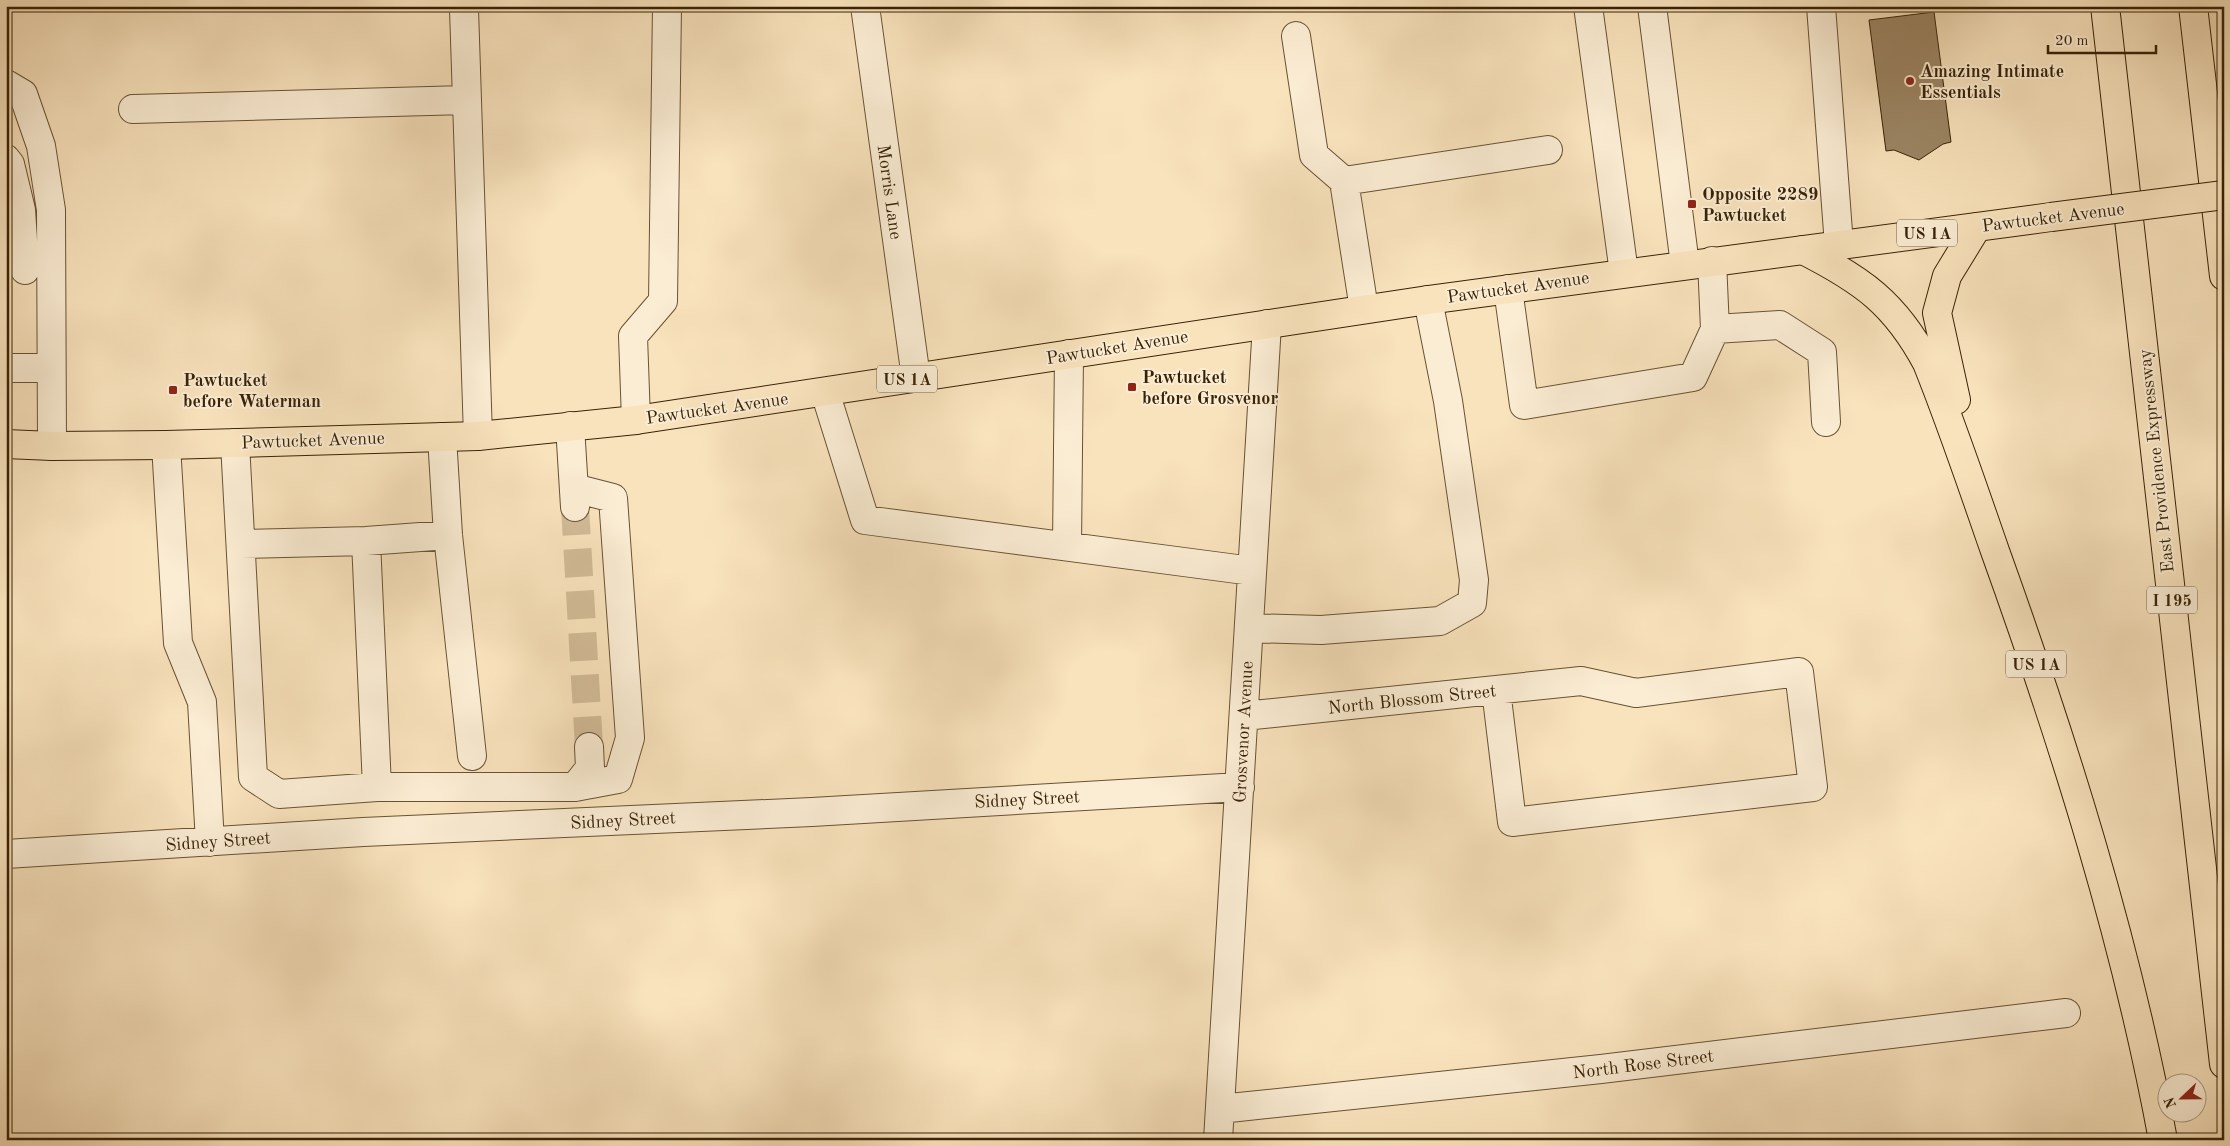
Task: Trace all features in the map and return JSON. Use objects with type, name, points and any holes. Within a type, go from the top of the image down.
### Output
[{"type":"main road","points":[[2095,6],[2119,136]]},
{"type":"main road","name":"East Providence Expressway","points":[[2105,6],[2224,1064]]},
{"type":"main road","points":[[2194,6],[2224,276]]},
{"type":"main road","name":"Pawtucket Avenue","points":[[6,444],[52,446],[235,443],[478,436],[636,420],[1508,288],[2224,195]]},
{"type":"main road","points":[[1978,227],[1947,276],[1937,313],[1979,506]]},
{"type":"main road","name":"US 1A","points":[[1803,250],[1864,284],[1880,298],[1906,327],[1927,363],[2044,689],[2093,850],[2133,994],[2163,1140]]},
{"type":"street","points":[[636,420],[633,336],[663,301],[667,6]]},
{"type":"street","name":"Morris Lane","points":[[865,6],[916,378]]},
{"type":"street","points":[[1588,6],[1624,273]]},
{"type":"street","points":[[1652,6],[1685,265]]},
{"type":"street","points":[[1821,6],[1838,245]]},
{"type":"street","points":[[464,9],[478,436]]},
{"type":"street","points":[[1296,36],[1314,155],[1344,181],[1364,309]]},
{"type":"street","points":[[6,84],[23,94],[40,146],[51,210],[27,270]]},
{"type":"street","points":[[133,109],[466,100]]},
{"type":"street","points":[[1344,181],[1548,150]]},
{"type":"street","points":[[6,159],[10,164],[20,210],[27,270],[51,368],[52,446]]},
{"type":"street","points":[[1508,288],[1524,405],[1693,377],[1715,329],[1712,261]]},
{"type":"street","points":[[1249,628],[1321,630],[1440,621],[1472,603],[1474,580],[1448,401],[1428,300]]},
{"type":"street","name":"Grosvenor Avenue","points":[[1218,1140],[1268,324]]},
{"type":"street","points":[[1715,329],[1780,325],[1822,352],[1826,422]]},
{"type":"street","points":[[1067,546],[1069,354]]},
{"type":"street","points":[[6,368],[51,368]]},
{"type":"street","points":[[825,392],[865,520],[1252,571]]},
{"type":"street","points":[[235,443],[253,776],[279,794],[377,787],[575,787],[618,779],[630,738],[613,498],[574,498],[570,426]]},
{"type":"street","points":[[442,436],[448,535],[472,756]]},
{"type":"street","points":[[166,444],[178,643],[202,702],[210,842]]},
{"type":"street","points":[[240,544],[366,541],[448,535]]},
{"type":"street","points":[[366,541],[377,787]]},
{"type":"street","name":"North Blossom Street","points":[[1244,716],[1581,681],[1636,693],[1799,672],[1813,787],[1512,822],[1496,690]]},
{"type":"street","points":[[575,787],[590,768],[589,747]]},
{"type":"street","name":"Sidney Street","points":[[6,854],[372,832],[822,811],[1240,787]]},
{"type":"street","name":"North Rose Street","points":[[1220,1110],[1591,1070],[2066,1013]]},
{"type":"building","name":"Amazing Intimate Essentials","points":[[1934,12],[1951,142],[1943,144],[1919,160],[1894,150],[1886,151],[1869,20]]},
{"type":"tunnel","points":[[575,507],[589,747]]},
{"type":"place","name":"Amazing Intimate Essentials","points":[[1910,81]]},
{"type":"place","name":"Opposite 2289 Pawtucket","points":[[1692,204]]},
{"type":"place","name":"Pawtucket before Grosvenor","points":[[1132,387]]},
{"type":"place","name":"Pawtucket before Waterman","points":[[173,390]]}]
